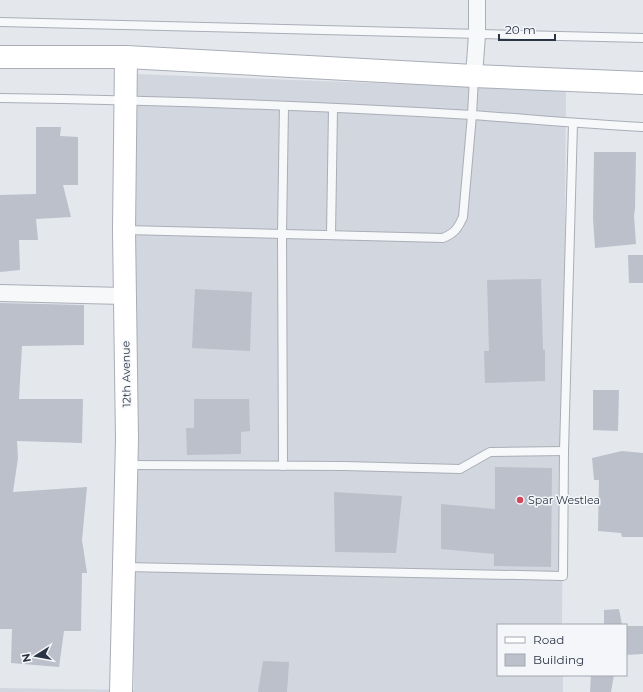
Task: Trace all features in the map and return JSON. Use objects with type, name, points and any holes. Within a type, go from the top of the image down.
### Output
[{"type":"street","points":[[474,76],[477,35],[477,0]]},
{"type":"street","points":[[0,57],[126,57],[474,76],[643,83]]},
{"type":"street","name":"12th Avenue","points":[[121,692],[126,465],[124,99],[126,57]]},
{"type":"street","points":[[0,293],[124,296]]},
{"type":"lane","points":[[0,22],[643,38]]},
{"type":"lane","points":[[124,230],[443,238],[452,234],[459,226],[463,216],[474,76]]},
{"type":"lane","points":[[0,98],[124,99],[284,106],[472,115],[643,127]]},
{"type":"lane","points":[[283,466],[282,234],[284,106]]},
{"type":"lane","points":[[331,235],[333,109]]},
{"type":"lane","points":[[123,567],[563,576],[564,451],[573,123]]},
{"type":"lane","points":[[126,465],[344,466],[460,469],[490,452],[564,451]]},
{"type":"shaded area","points":[[135,74],[566,90],[562,624],[497,624],[497,676],[563,676],[563,692],[0,692],[0,688],[134,690]]},
{"type":"building","points":[[36,127],[61,127],[60,136],[78,137],[78,185],[63,185],[71,217],[36,219],[38,240],[19,240],[20,270],[0,272],[0,195],[36,194]]},
{"type":"building","points":[[594,152],[636,152],[634,216],[636,244],[595,248],[593,219]]},
{"type":"building","points":[[628,255],[643,255],[643,283],[629,283]]},
{"type":"building","points":[[541,279],[543,350],[545,350],[545,381],[485,383],[484,351],[489,351],[487,280]]},
{"type":"building","points":[[195,289],[252,292],[250,351],[192,348]]},
{"type":"building","points":[[0,303],[84,305],[84,345],[22,346],[19,399],[83,399],[82,443],[17,441],[18,458],[13,492],[87,487],[82,540],[87,573],[82,573],[81,631],[64,631],[59,667],[11,663],[12,629],[0,629]]},
{"type":"building","points":[[593,390],[619,390],[618,431],[593,430]]},
{"type":"building","points":[[194,399],[249,399],[250,431],[241,432],[241,454],[187,455],[186,428],[194,428]]},
{"type":"building","points":[[622,451],[643,453],[643,537],[622,537],[621,533],[598,531],[599,480],[594,480],[592,458]]},
{"type":"building","points":[[495,467],[552,468],[551,567],[494,566],[494,554],[441,549],[441,504],[495,509]]},
{"type":"building","points":[[334,492],[402,496],[396,553],[335,552]]},
{"type":"building","points":[[619,609],[622,624],[604,624],[604,610]]},
{"type":"building","points":[[627,626],[643,626],[643,654],[627,655]]},
{"type":"building","points":[[263,661],[289,662],[287,692],[258,692]]},
{"type":"building","points":[[591,676],[614,676],[611,692],[590,692]]},
{"type":"place","name":"Spar Westlea","points":[[520,500]]}]
